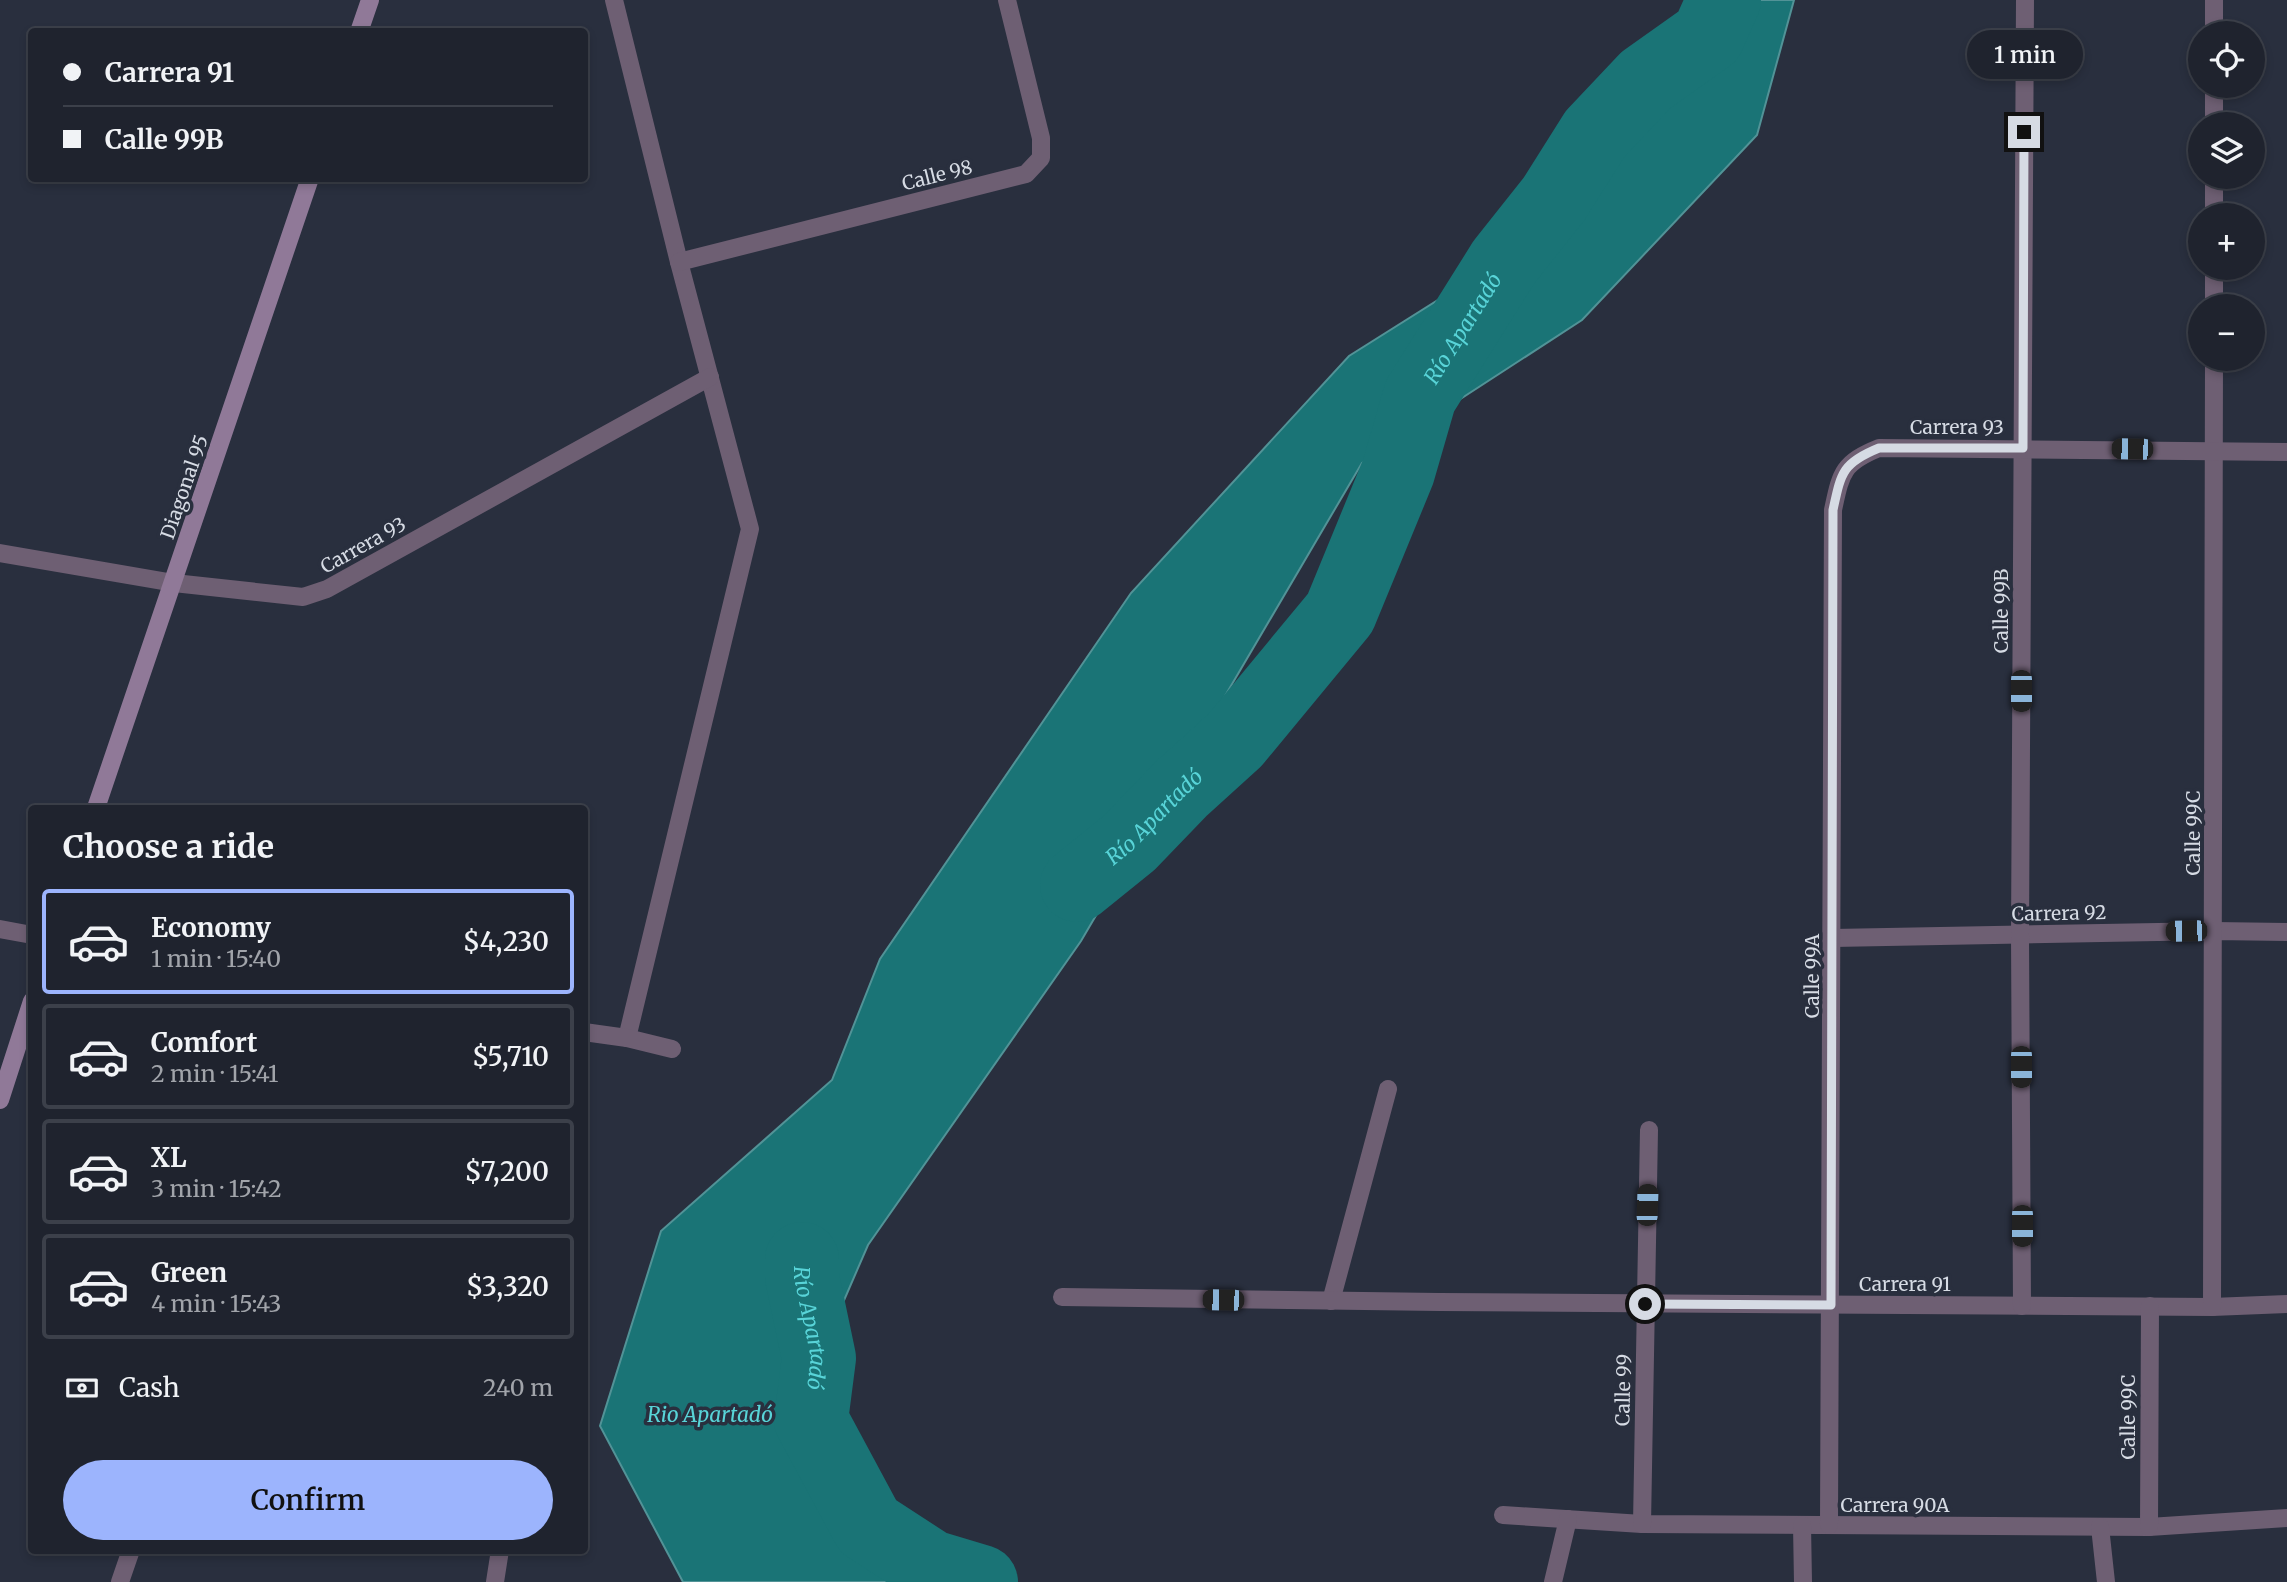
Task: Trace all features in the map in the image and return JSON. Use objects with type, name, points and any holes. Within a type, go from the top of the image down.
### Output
[{"type":"street","points":[[360,28],[370,0]]},
{"type":"street","points":[[614,0],[679,262],[750,528],[627,1038]]},
{"type":"street","name":"Calle 98","points":[[679,262],[1026,174],[1041,158],[1041,138],[1007,0]]},
{"type":"street","name":"Calle 99B","points":[[2022,1306],[2020,935],[2025,0]]},
{"type":"street","points":[[2214,0],[2214,21]]},
{"type":"street","name":"Diagonal 95","points":[[97,805],[309,182]]},
{"type":"street","name":"Calle 99C","points":[[2212,1307],[2214,371]]},
{"type":"street","name":"Carrera 93","points":[[0,553],[174,583],[303,597],[327,589],[710,377]]},
{"type":"street","name":"Carrera 93","points":[[1879,448],[2287,452]]},
{"type":"street","name":"Calle 99A","points":[[1829,1525],[1833,510],[1839,483],[1846,468],[1858,457],[1879,448]]},
{"type":"street","points":[[0,929],[28,934]]},
{"type":"street","name":"Carrera 92","points":[[1833,938],[2287,932]]},
{"type":"street","points":[[0,1100],[28,1013]]},
{"type":"street","points":[[588,1033],[627,1038],[672,1049]]},
{"type":"street","points":[[1331,1301],[1388,1089]]},
{"type":"street","name":"Calle 99","points":[[1642,1524],[1649,1130]]},
{"type":"street","name":"Carrera 91","points":[[1062,1297],[1440,1303],[2150,1307],[2287,1304]]},
{"type":"street","name":"Calle 99C","points":[[2149,1527],[2150,1307]]},
{"type":"street","name":"Carrera 90A","points":[[1503,1515],[1642,1524],[2100,1527],[2149,1527],[2287,1518]]},
{"type":"street","points":[[1553,1582],[1568,1519]]},
{"type":"street","points":[[1802,1525],[1803,1582]]},
{"type":"street","points":[[2100,1527],[2106,1582]]},
{"type":"street","points":[[120,1582],[130,1554]]},
{"type":"street","points":[[495,1582],[499,1554]]},
{"type":"water","name":"Rio Apartadó","points":[[1699,0],[1794,0],[1757,135],[1582,320],[1362,463],[1081,941],[868,1245],[819,1358],[811,1420],[837,1469],[931,1567],[968,1582],[683,1582],[600,1426],[661,1231],[832,1080],[880,959],[1131,593],[1349,356],[1584,208]]},
{"type":"waterway","name":"Río Apartadó","points":[[1077,885],[1129,843],[1181,789],[1235,740],[1340,613],[1398,472],[1420,396],[1504,262],[1554,199],[1595,134],[1646,80],[1708,36],[1724,0]]},
{"type":"waterway","name":"Río Apartadó","points":[[802,1259],[802,1277],[819,1358],[811,1420],[868,1526],[931,1567],[981,1582]]},
{"type":"route","points":[[1645,1304],[1831,1305],[1833,510],[1839,483],[1846,468],[1858,457],[1879,448],[2023,448],[2024,132]]}]
